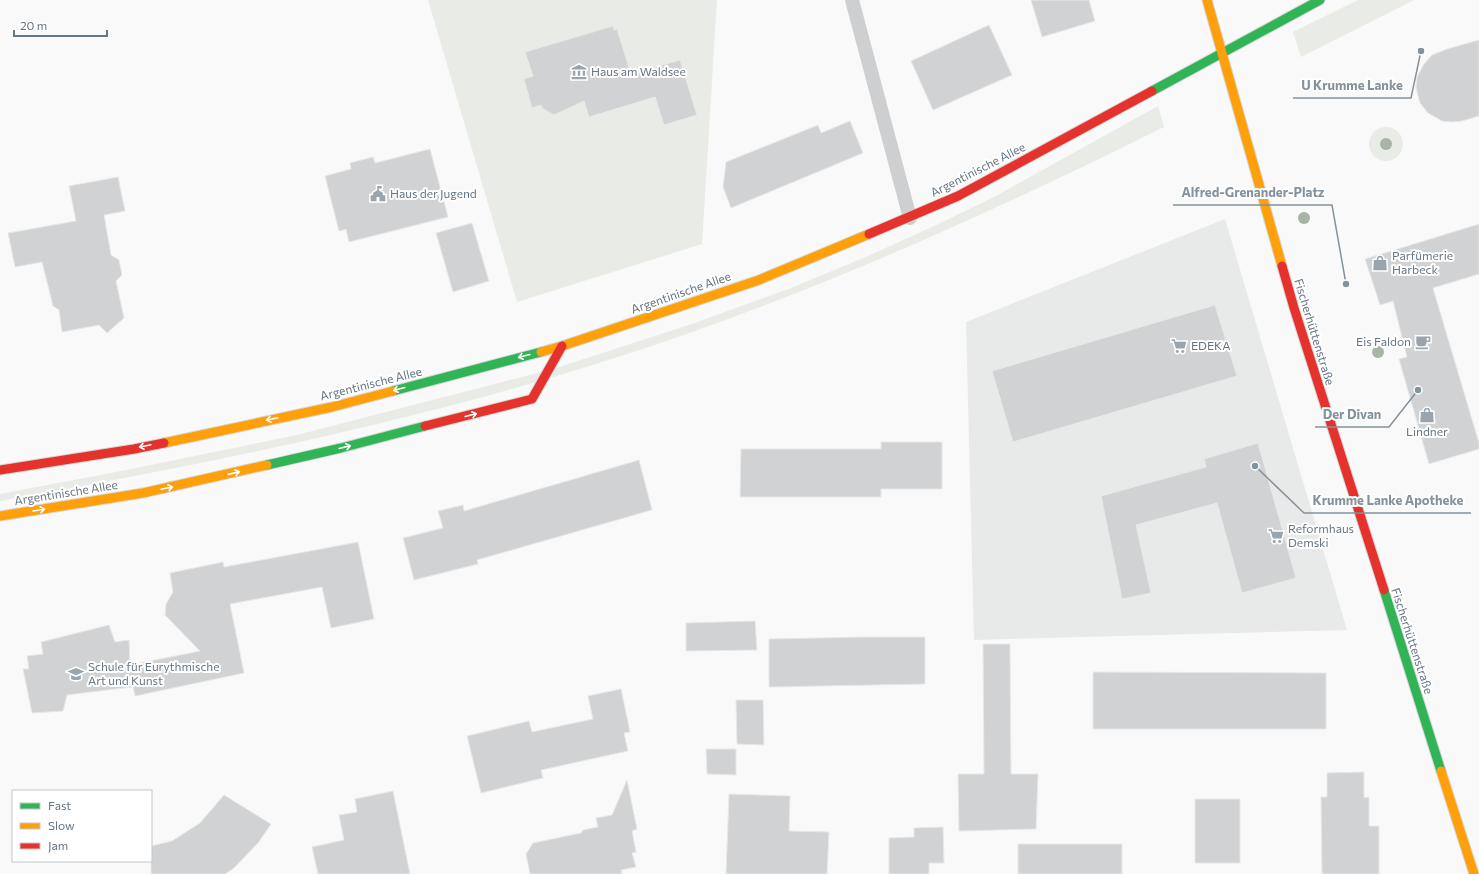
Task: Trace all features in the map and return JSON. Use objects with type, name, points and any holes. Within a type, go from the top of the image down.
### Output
[{"type":"main road","name":"Fischerhüttenstraße","points":[[1207,0],[1300,330],[1474,874]]},
{"type":"main road","name":"Argentinische Allee","points":[[0,470],[134,448],[332,407],[562,346],[759,280],[910,218],[958,196],[1320,0]]},
{"type":"main road","name":"Argentinische Allee","points":[[0,516],[151,492],[341,448],[532,399],[562,346]]},
{"type":"lane","points":[[852,0],[910,218]]},
{"type":"shaded area","points":[[428,0],[717,0],[702,244],[517,302]]},
{"type":"shaded area","points":[[1358,0],[1414,0],[1301,57],[1293,32]]},
{"type":"shaded area","points":[[1158,106],[1164,127],[991,210],[815,286],[695,331],[610,360],[438,409],[351,430],[176,468],[0,501],[0,494],[297,435],[553,369],[692,324],[791,288],[868,256],[932,227],[994,197]]},
{"type":"shaded area","points":[[1383,127],[1389,127],[1398,132],[1402,138],[1402,150],[1398,156],[1389,161],[1383,161],[1374,156],[1369,147],[1369,141],[1374,132]]},
{"type":"shaded area","points":[[1225,219],[1347,630],[974,640],[966,322]]},
{"type":"building","points":[[1031,0],[1089,0],[1095,21],[1042,37]]},
{"type":"building","points":[[989,25],[1012,75],[933,110],[911,61]]},
{"type":"building","name":"Haus am Waldsee","points":[[613,26],[614,30],[617,29],[631,74],[680,60],[697,115],[664,125],[655,97],[589,117],[584,101],[554,115],[542,108],[541,105],[532,108],[524,79],[533,76],[525,52]]},
{"type":"building","points":[[1479,40],[1479,116],[1462,121],[1451,122],[1442,121],[1428,113],[1420,103],[1416,88],[1417,77],[1424,64],[1432,55]]},
{"type":"building","points":[[850,121],[863,153],[731,208],[723,187],[726,162],[818,125],[821,133]]},
{"type":"building","name":"Haus der Jugend","points":[[430,149],[448,217],[349,242],[346,229],[339,231],[325,176],[351,169],[350,163],[373,157],[375,163]]},
{"type":"building","points":[[118,177],[125,211],[104,215],[111,255],[119,260],[122,275],[116,281],[124,318],[107,333],[99,325],[62,332],[59,310],[53,306],[42,262],[15,267],[8,233],[76,221],[69,186]]},
{"type":"building","points":[[472,223],[489,281],[453,292],[436,233]]},
{"type":"building","points":[[1479,224],[1479,274],[1433,288],[1479,443],[1479,449],[1429,464],[1399,359],[1407,357],[1393,301],[1380,305],[1365,259]]},
{"type":"building","points":[[1215,305],[1237,376],[1013,442],[992,371]]},
{"type":"building","points":[[881,442],[942,442],[942,489],[881,489],[881,497],[740,497],[741,449],[881,449]]},
{"type":"building","points":[[1258,443],[1296,578],[1242,593],[1217,503],[1136,525],[1151,593],[1122,599],[1101,496],[1206,467],[1204,459]]},
{"type":"building","points":[[639,460],[652,510],[477,560],[478,564],[414,580],[403,538],[443,528],[438,511],[463,505],[464,511]]},
{"type":"building","points":[[358,542],[374,619],[331,628],[322,587],[230,604],[244,673],[135,696],[132,681],[132,687],[67,695],[63,711],[32,713],[23,669],[29,669],[27,656],[43,654],[41,642],[109,625],[115,642],[129,640],[130,665],[200,651],[165,615],[166,604],[173,592],[170,573],[223,562],[224,567]]},
{"type":"building","points":[[755,621],[757,650],[686,651],[686,623]]},
{"type":"building","points":[[925,637],[925,684],[769,687],[769,639]]},
{"type":"building","points":[[983,644],[1010,644],[1011,774],[1038,774],[1036,829],[959,831],[958,774],[984,774]]},
{"type":"building","points":[[1093,672],[1326,673],[1326,729],[1093,729]]},
{"type":"building","points":[[621,689],[630,732],[624,733],[628,751],[541,770],[543,778],[481,793],[467,736],[529,721],[532,732],[593,719],[588,696]]},
{"type":"building","points":[[736,700],[763,700],[764,745],[737,744]]},
{"type":"building","points":[[706,749],[736,749],[736,775],[707,774]]},
{"type":"building","points":[[1364,772],[1364,798],[1369,797],[1369,826],[1379,826],[1379,874],[1322,874],[1321,797],[1327,797],[1327,773]]},
{"type":"building","points":[[627,780],[637,829],[632,831],[636,852],[632,853],[636,867],[621,870],[622,874],[530,874],[526,854],[533,843],[581,833],[583,830],[598,827],[596,818],[612,815]]},
{"type":"building","points":[[393,791],[410,874],[318,874],[312,847],[344,840],[339,815],[357,812],[355,799]]},
{"type":"building","points":[[729,794],[790,796],[789,831],[829,832],[827,874],[726,874]]},
{"type":"building","points":[[224,795],[271,824],[258,843],[234,868],[225,874],[151,874],[152,846],[172,841],[200,823]]},
{"type":"building","points":[[1195,799],[1240,799],[1240,863],[1195,863]]},
{"type":"building","points":[[943,827],[944,863],[929,863],[929,874],[889,874],[889,838],[914,837],[914,828]]},
{"type":"building","points":[[1018,844],[1122,844],[1122,874],[1018,874]]},
{"type":"traffic: fast","points":[[1152,91],[1320,0]]},
{"type":"traffic: fast","points":[[393,391],[541,352]]},
{"type":"traffic: fast","points":[[267,465],[341,448],[425,426]]},
{"type":"traffic: fast","points":[[1384,590],[1441,771]]},
{"type":"traffic: slow","points":[[1207,0],[1282,266]]},
{"type":"traffic: slow","points":[[541,352],[759,280],[869,234]]},
{"type":"traffic: slow","points":[[164,443],[332,407],[393,391]]},
{"type":"traffic: slow","points":[[0,516],[143,493],[267,465]]},
{"type":"traffic: slow","points":[[1441,771],[1474,874]]},
{"type":"traffic: jam","points":[[869,234],[958,196],[1152,91]]},
{"type":"traffic: jam","points":[[1282,266],[1384,590]]},
{"type":"traffic: jam","points":[[425,426],[532,399],[562,346]]},
{"type":"traffic: jam","points":[[0,470],[164,443]]},
{"type":"place","name":"U Krumme Lanke","points":[[1421,51]]},
{"type":"place","name":"Haus am Waldsee","points":[[579,72]]},
{"type":"place","name":"Haus der Jugend","points":[[378,194]]},
{"type":"place","name":"Parfümerie Harbeck","points":[[1380,263]]},
{"type":"place","name":"Alfred-Grenander-Platz","points":[[1346,284]]},
{"type":"place","name":"Eis Faldon","points":[[1423,342]]},
{"type":"place","name":"EDEKA","points":[[1179,346]]},
{"type":"place","name":"Der Divan","points":[[1418,390]]},
{"type":"place","name":"Lindner","points":[[1427,415]]},
{"type":"place","name":"Krumme Lanke Apotheke","points":[[1255,466]]},
{"type":"place","name":"Reformhaus Demski","points":[[1276,536]]},
{"type":"place","name":"Schule für Eurythmische Art und Kunst","points":[[76,674]]}]
